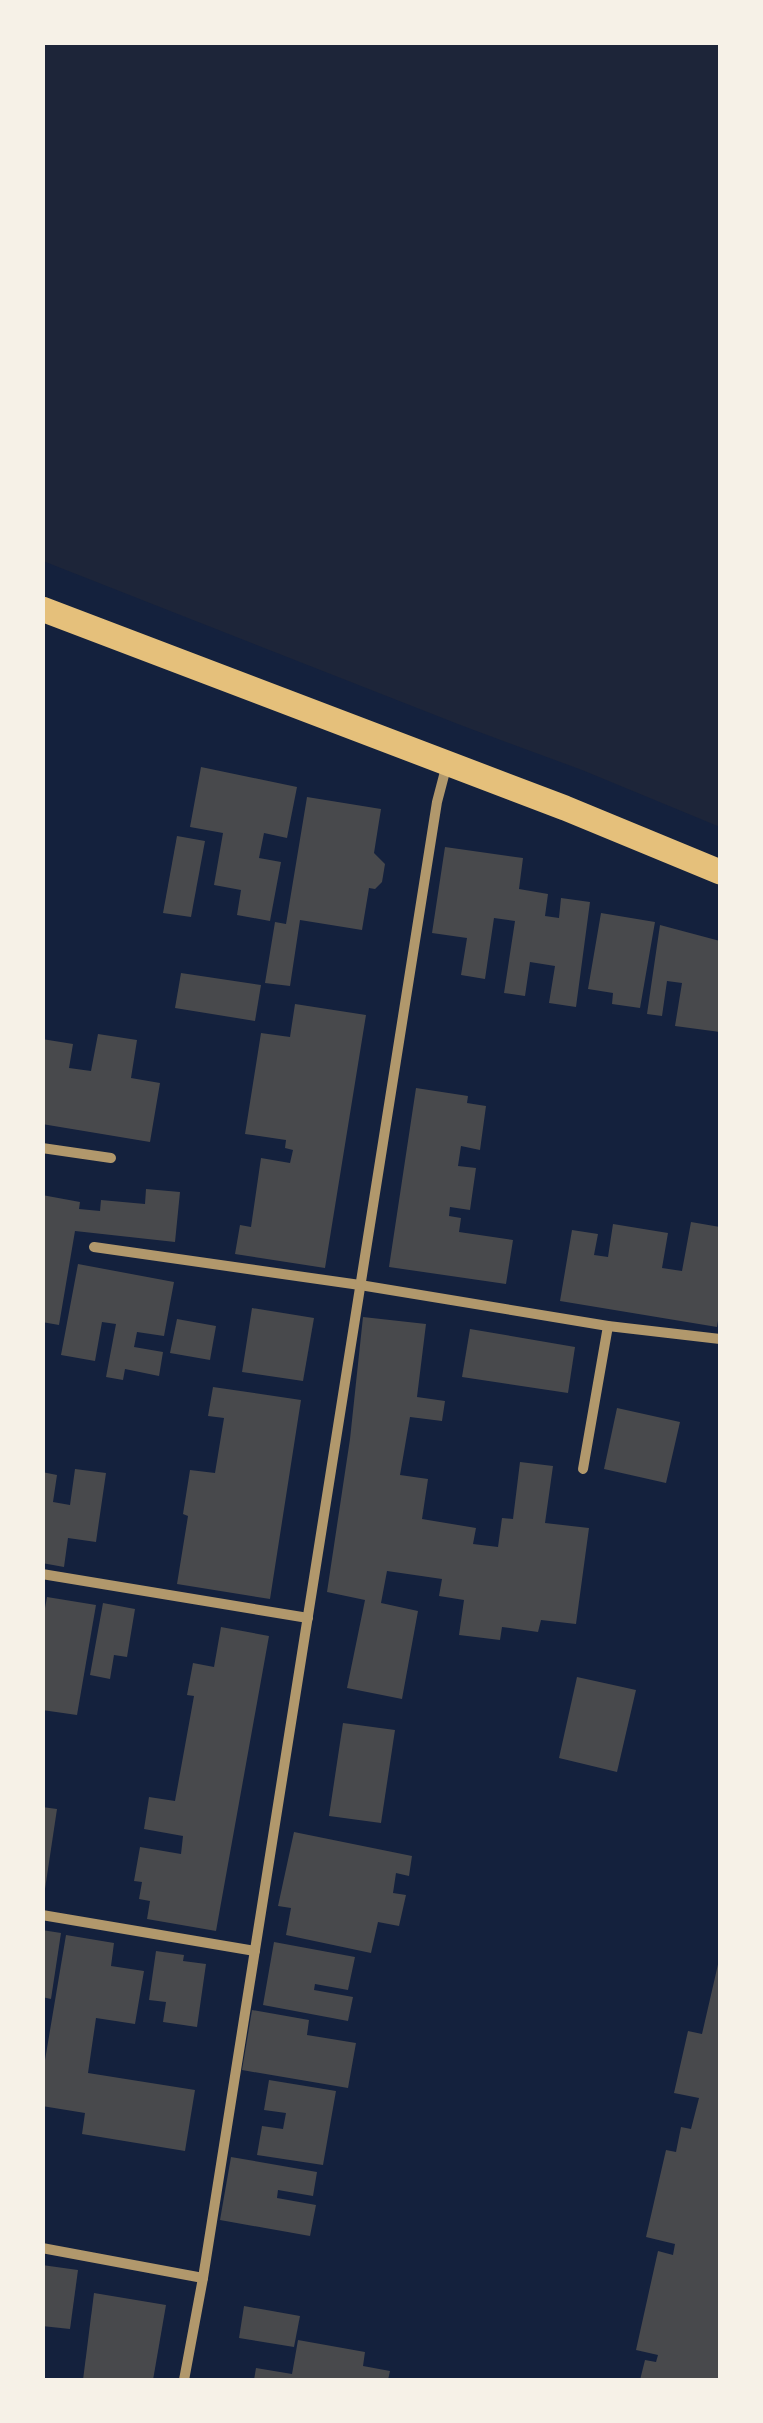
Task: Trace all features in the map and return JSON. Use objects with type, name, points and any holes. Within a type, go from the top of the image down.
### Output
[{"type":"main road","points":[[42,608],[564,808],[720,872]]},
{"type":"street","points":[[184,2380],[437,802],[447,763]]},
{"type":"street","points":[[42,1148],[110,1158]]},
{"type":"street","points":[[94,1248],[608,1326],[720,1339]]},
{"type":"street","points":[[583,1469],[608,1326]]},
{"type":"street","points":[[42,1574],[308,1618]]},
{"type":"street","points":[[42,1916],[254,1951]]},
{"type":"street","points":[[42,2248],[203,2278]]},
{"type":"shaded area","points":[[42,43],[720,43],[720,827],[43,561]]},
{"type":"building","points":[[201,767],[297,787],[287,838],[264,833],[259,858],[281,862],[270,921],[237,915],[241,890],[214,885],[223,833],[190,827]]},
{"type":"building","points":[[307,797],[381,809],[374,853],[385,864],[382,882],[375,889],[369,888],[362,930],[300,920],[290,986],[265,983],[275,922],[286,924]]},
{"type":"building","points":[[177,836],[205,841],[191,917],[163,913]]},
{"type":"building","points":[[445,847],[523,858],[519,889],[548,894],[545,916],[559,918],[561,898],[590,902],[576,1007],[549,1003],[555,966],[530,962],[525,996],[504,993],[515,921],[494,918],[485,979],[461,975],[467,938],[432,933]]},
{"type":"building","points":[[601,913],[655,922],[640,1008],[612,1004],[613,993],[588,989]]},
{"type":"building","points":[[660,925],[720,941],[720,1032],[675,1026],[682,983],[667,981],[662,1016],[647,1014]]},
{"type":"building","points":[[181,973],[261,985],[255,1021],[175,1008]]},
{"type":"building","points":[[295,1004],[366,1015],[325,1268],[235,1254],[240,1225],[251,1227],[261,1158],[290,1163],[293,1150],[285,1148],[286,1140],[245,1134],[261,1033],[290,1037]]},
{"type":"building","points":[[98,1034],[137,1040],[131,1078],[160,1083],[150,1142],[42,1124],[42,1039],[73,1044],[69,1068],[91,1071]]},
{"type":"building","points":[[416,1088],[468,1096],[467,1103],[486,1106],[480,1150],[461,1146],[458,1166],[476,1168],[470,1210],[450,1207],[449,1216],[461,1218],[459,1232],[513,1240],[506,1284],[389,1267]]},
{"type":"building","points":[[146,1189],[180,1192],[175,1242],[75,1231],[59,1325],[42,1322],[42,1195],[80,1202],[79,1209],[100,1211],[101,1200],[145,1204]]},
{"type":"building","points":[[691,1222],[720,1227],[717,1327],[560,1301],[572,1230],[598,1234],[594,1255],[608,1257],[613,1224],[668,1233],[662,1268],[682,1271]]},
{"type":"building","points":[[78,1264],[174,1282],[164,1336],[137,1332],[134,1347],[163,1352],[159,1376],[125,1369],[123,1380],[106,1377],[116,1324],[102,1322],[95,1361],[61,1355]]},
{"type":"building","points":[[252,1308],[314,1318],[303,1381],[242,1372]]},
{"type":"building","points":[[363,1317],[426,1324],[417,1397],[445,1401],[442,1421],[410,1417],[400,1475],[428,1479],[422,1519],[476,1528],[473,1544],[498,1547],[502,1518],[513,1519],[520,1462],[553,1466],[545,1523],[589,1528],[576,1624],[541,1620],[538,1632],[502,1627],[500,1640],[459,1635],[464,1600],[439,1596],[442,1579],[387,1571],[381,1603],[418,1611],[402,1699],[347,1688],[365,1600],[327,1592]]},
{"type":"building","points":[[177,1319],[216,1326],[210,1360],[170,1353]]},
{"type":"building","points":[[470,1329],[575,1347],[568,1393],[462,1377]]},
{"type":"building","points":[[213,1387],[301,1400],[270,1599],[177,1584],[188,1516],[183,1514],[190,1470],[215,1473],[224,1418],[208,1416]]},
{"type":"building","points":[[617,1408],[680,1422],[666,1483],[604,1469]]},
{"type":"building","points":[[75,1469],[106,1473],[96,1542],[68,1538],[64,1567],[42,1563],[42,1472],[57,1475],[53,1502],[70,1505]]},
{"type":"building","points":[[47,1597],[96,1605],[77,1715],[42,1710],[42,1625]]},
{"type":"building","points":[[103,1603],[135,1609],[127,1657],[114,1655],[110,1679],[90,1675]]},
{"type":"building","points":[[221,1627],[269,1636],[216,1931],[147,1919],[150,1901],[139,1899],[142,1882],[134,1881],[140,1847],[181,1854],[183,1836],[144,1829],[149,1797],[175,1801],[194,1696],[187,1695],[193,1663],[214,1667]]},
{"type":"building","points":[[577,1677],[636,1690],[617,1772],[559,1758]]},
{"type":"building","points":[[343,1723],[395,1730],[381,1823],[329,1816]]},
{"type":"building","points":[[42,1807],[57,1809],[45,1889],[42,1889]]},
{"type":"building","points":[[294,1832],[412,1856],[409,1876],[396,1873],[393,1893],[406,1895],[399,1926],[378,1922],[371,1953],[286,1935],[291,1908],[278,1906]]},
{"type":"building","points":[[42,1930],[61,1933],[51,1999],[42,1997]]},
{"type":"building","points":[[66,1935],[114,1943],[111,1966],[144,1971],[135,2024],[96,2018],[88,2073],[195,2090],[185,2151],[82,2134],[85,2113],[42,2106],[42,2078]]},
{"type":"building","points":[[274,1942],[355,1957],[348,1990],[315,1984],[314,1990],[353,1997],[348,2021],[263,2005]]},
{"type":"building","points":[[156,1951],[184,1955],[183,1961],[206,1964],[197,2027],[163,2022],[166,2002],[149,2000]]},
{"type":"building","points":[[719,1960],[720,2380],[640,2380],[645,2360],[656,2362],[658,2355],[636,2350],[658,2251],[673,2255],[675,2244],[646,2237],[666,2150],[676,2152],[681,2127],[691,2129],[699,2098],[674,2093],[688,2031],[702,2034]]},
{"type":"building","points":[[252,2010],[309,2020],[307,2035],[356,2043],[348,2088],[242,2070]]},
{"type":"building","points":[[269,2080],[336,2091],[323,2165],[257,2155],[262,2126],[283,2129],[286,2113],[264,2110]]},
{"type":"building","points":[[231,2157],[317,2172],[313,2196],[278,2190],[277,2198],[316,2205],[310,2236],[220,2220]]},
{"type":"building","points":[[42,2265],[78,2270],[70,2329],[42,2326]]},
{"type":"building","points":[[94,2293],[166,2305],[153,2380],[83,2380]]},
{"type":"building","points":[[244,2306],[300,2316],[294,2347],[239,2338]]},
{"type":"building","points":[[298,2340],[365,2352],[363,2366],[390,2371],[388,2380],[254,2380],[256,2368],[292,2374]]}]
